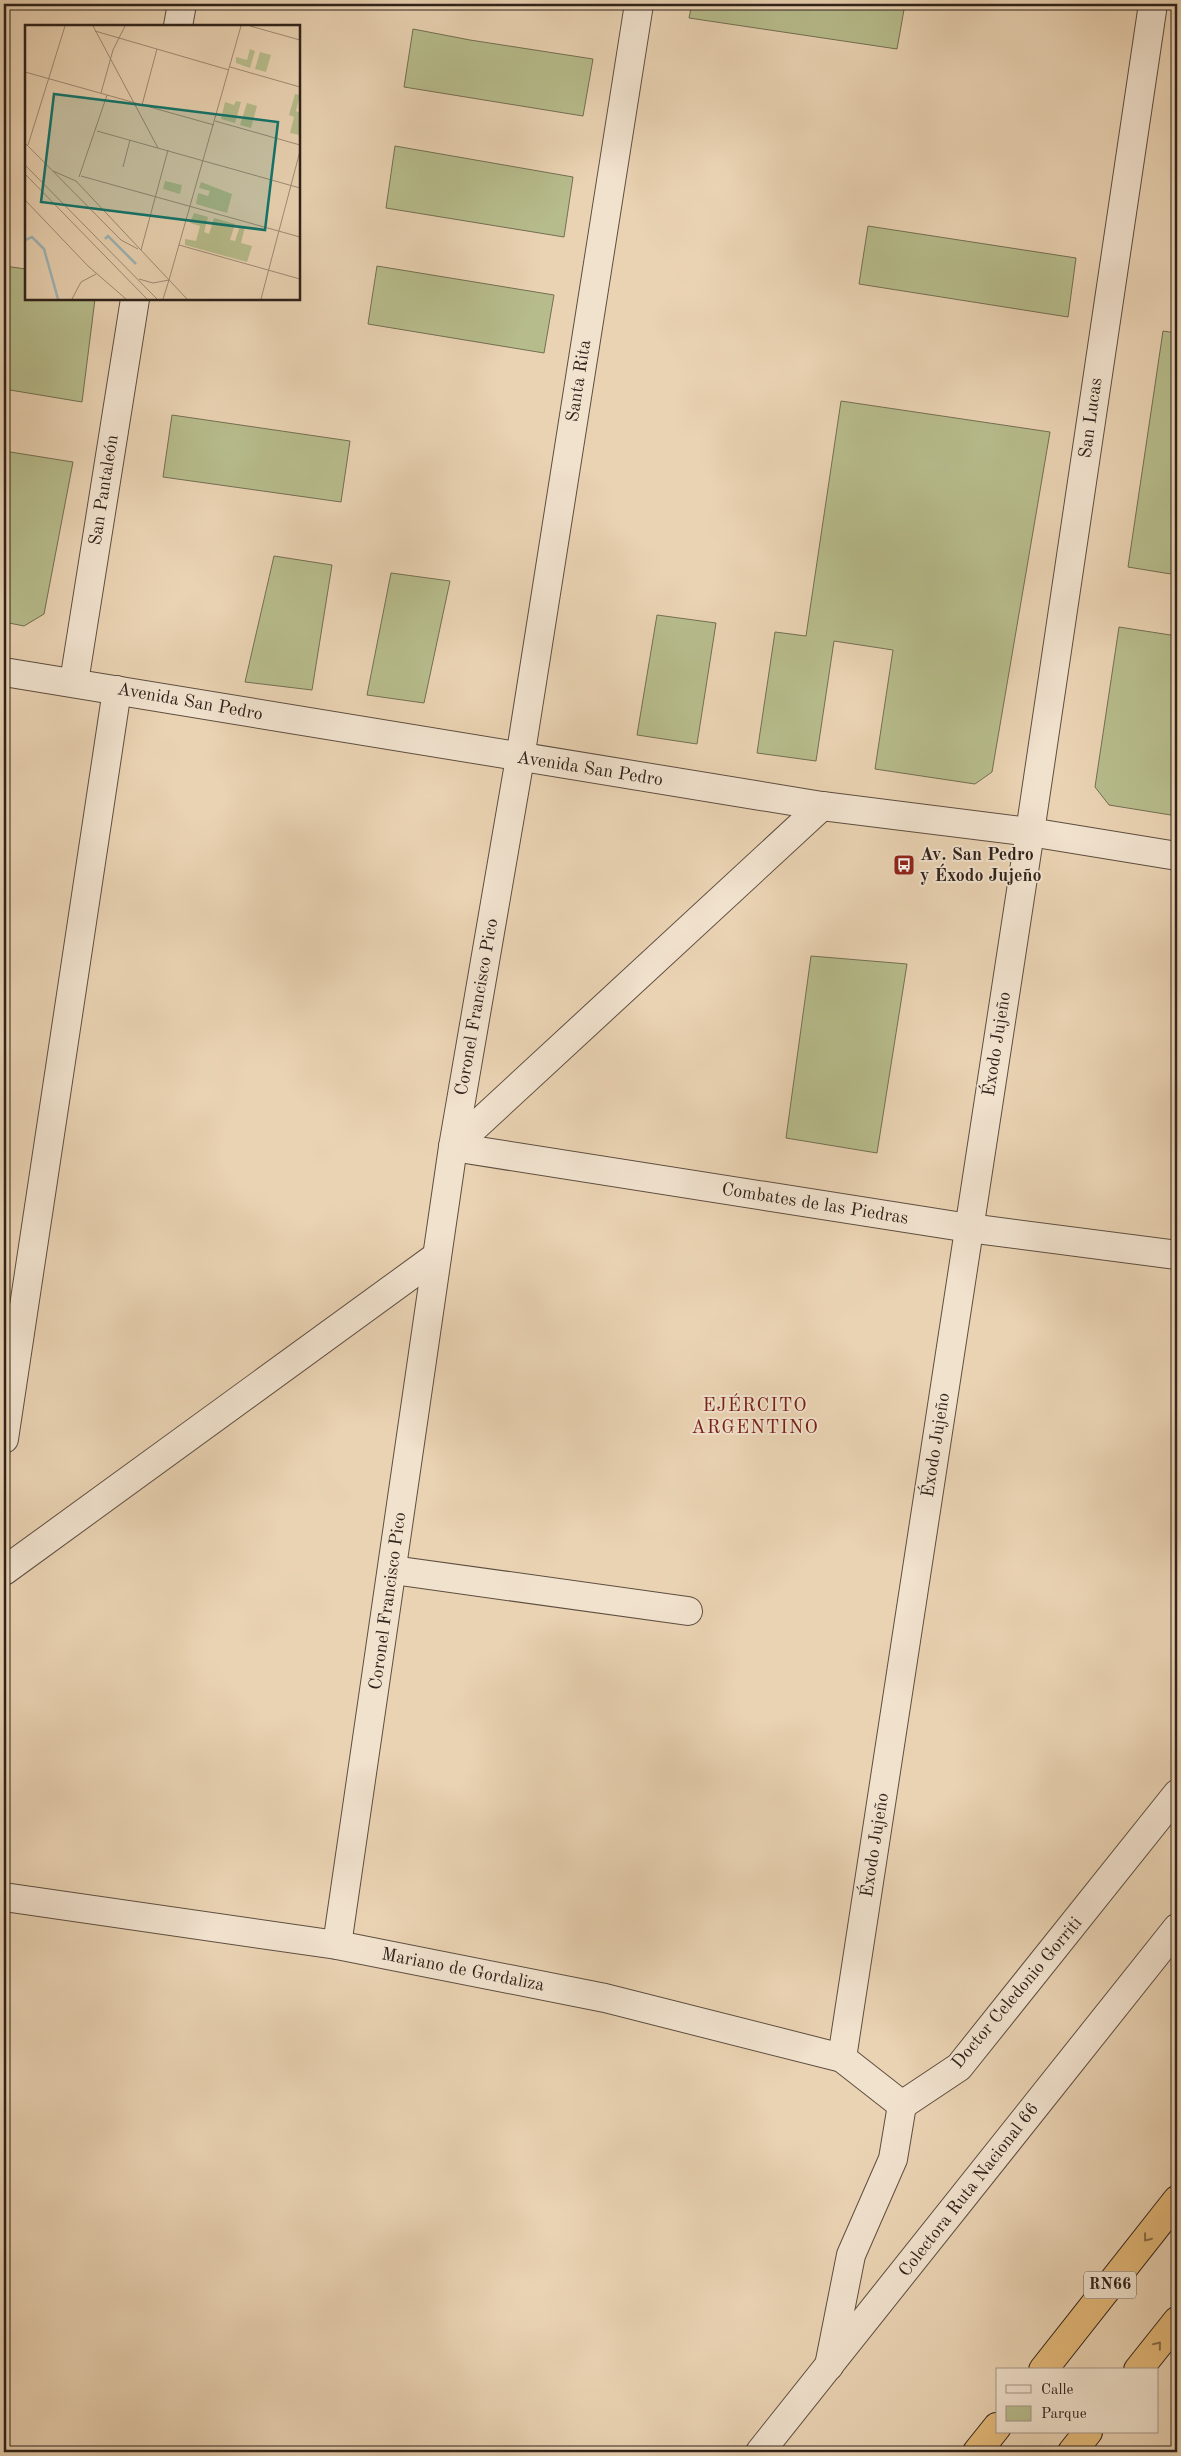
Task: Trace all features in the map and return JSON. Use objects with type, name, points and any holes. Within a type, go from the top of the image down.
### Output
[{"type":"highway","name":"RN66","points":[[1045,2368],[1177,2200]]},
{"type":"highway","points":[[1140,2368],[1177,2321]]},
{"type":"highway","points":[[977,2452],[996,2428]]},
{"type":"highway","points":[[1072,2452],[1086,2434]]},
{"type":"street","points":[[178,25],[182,4]]},
{"type":"street","name":"Santa Rita","points":[[520,758],[639,4]]},
{"type":"street","name":"San Lucas","points":[[1030,832],[1153,4]]},
{"type":"street","name":"San Pantaleón","points":[[74,682],[135,300]]},
{"type":"street","name":"Avenida San Pedro","points":[[4,672],[822,806],[1030,832],[1177,856]]},
{"type":"street","points":[[4,1439],[117,690]]},
{"type":"street","name":"Coronel Francisco Pico","points":[[337,1945],[453,1147],[520,758]]},
{"type":"street","points":[[453,1147],[822,806]]},
{"type":"street","name":"Éxodo Jujeño","points":[[842,2058],[1030,832]]},
{"type":"street","name":"Combates de las Piedras","points":[[453,1147],[969,1228],[1177,1255]]},
{"type":"street","points":[[4,1571],[437,1256]]},
{"type":"street","points":[[393,1570],[688,1611]]},
{"type":"street","name":"Doctor Celedonio Gorriti","points":[[902,2105],[959,2067],[1177,1794]]},
{"type":"street","name":"Mariano de Gordaliza","points":[[4,1897],[337,1945],[605,1998],[842,2058],[902,2105]]},
{"type":"street","name":"Colectora Ruta Nacional 66","points":[[760,2452],[1177,1928]]},
{"type":"street","points":[[829,2366],[850,2255],[893,2159],[902,2105]]},
{"type":"green space","points":[[692,4],[905,4],[897,49],[689,18]]},
{"type":"green space","points":[[413,29],[593,59],[583,116],[404,87]]},
{"type":"green space","points":[[395,146],[573,177],[564,237],[386,208]]},
{"type":"green space","points":[[868,226],[1076,258],[1068,317],[859,284]]},
{"type":"green space","points":[[4,266],[25,269],[25,300],[95,300],[82,402],[4,389]]},
{"type":"green space","points":[[377,266],[554,295],[544,353],[368,324]]},
{"type":"green space","points":[[1163,331],[1177,333],[1177,575],[1128,567]]},
{"type":"green space","points":[[841,401],[1050,432],[992,772],[975,784],[875,769],[893,650],[834,641],[816,761],[757,753],[775,632],[806,636]]},
{"type":"green space","points":[[172,415],[350,441],[341,502],[163,477]]},
{"type":"green space","points":[[4,451],[73,462],[44,614],[24,626],[4,622]]},
{"type":"green space","points":[[274,556],[332,565],[312,690],[245,682]]},
{"type":"green space","points":[[391,573],[450,581],[424,703],[367,695]]},
{"type":"green space","points":[[657,615],[716,623],[697,744],[637,735]]},
{"type":"green space","points":[[1119,627],[1177,636],[1177,816],[1109,805],[1095,787]]},
{"type":"green space","points":[[811,956],[907,964],[877,1153],[786,1138]]},
{"type":"place","name":"Av. San Pedro y Éxodo Jujeño","points":[[904,865]]},
{"type":"district","name":"EJÉRCITO ARGENTINO","points":[[755,1417]]}]
